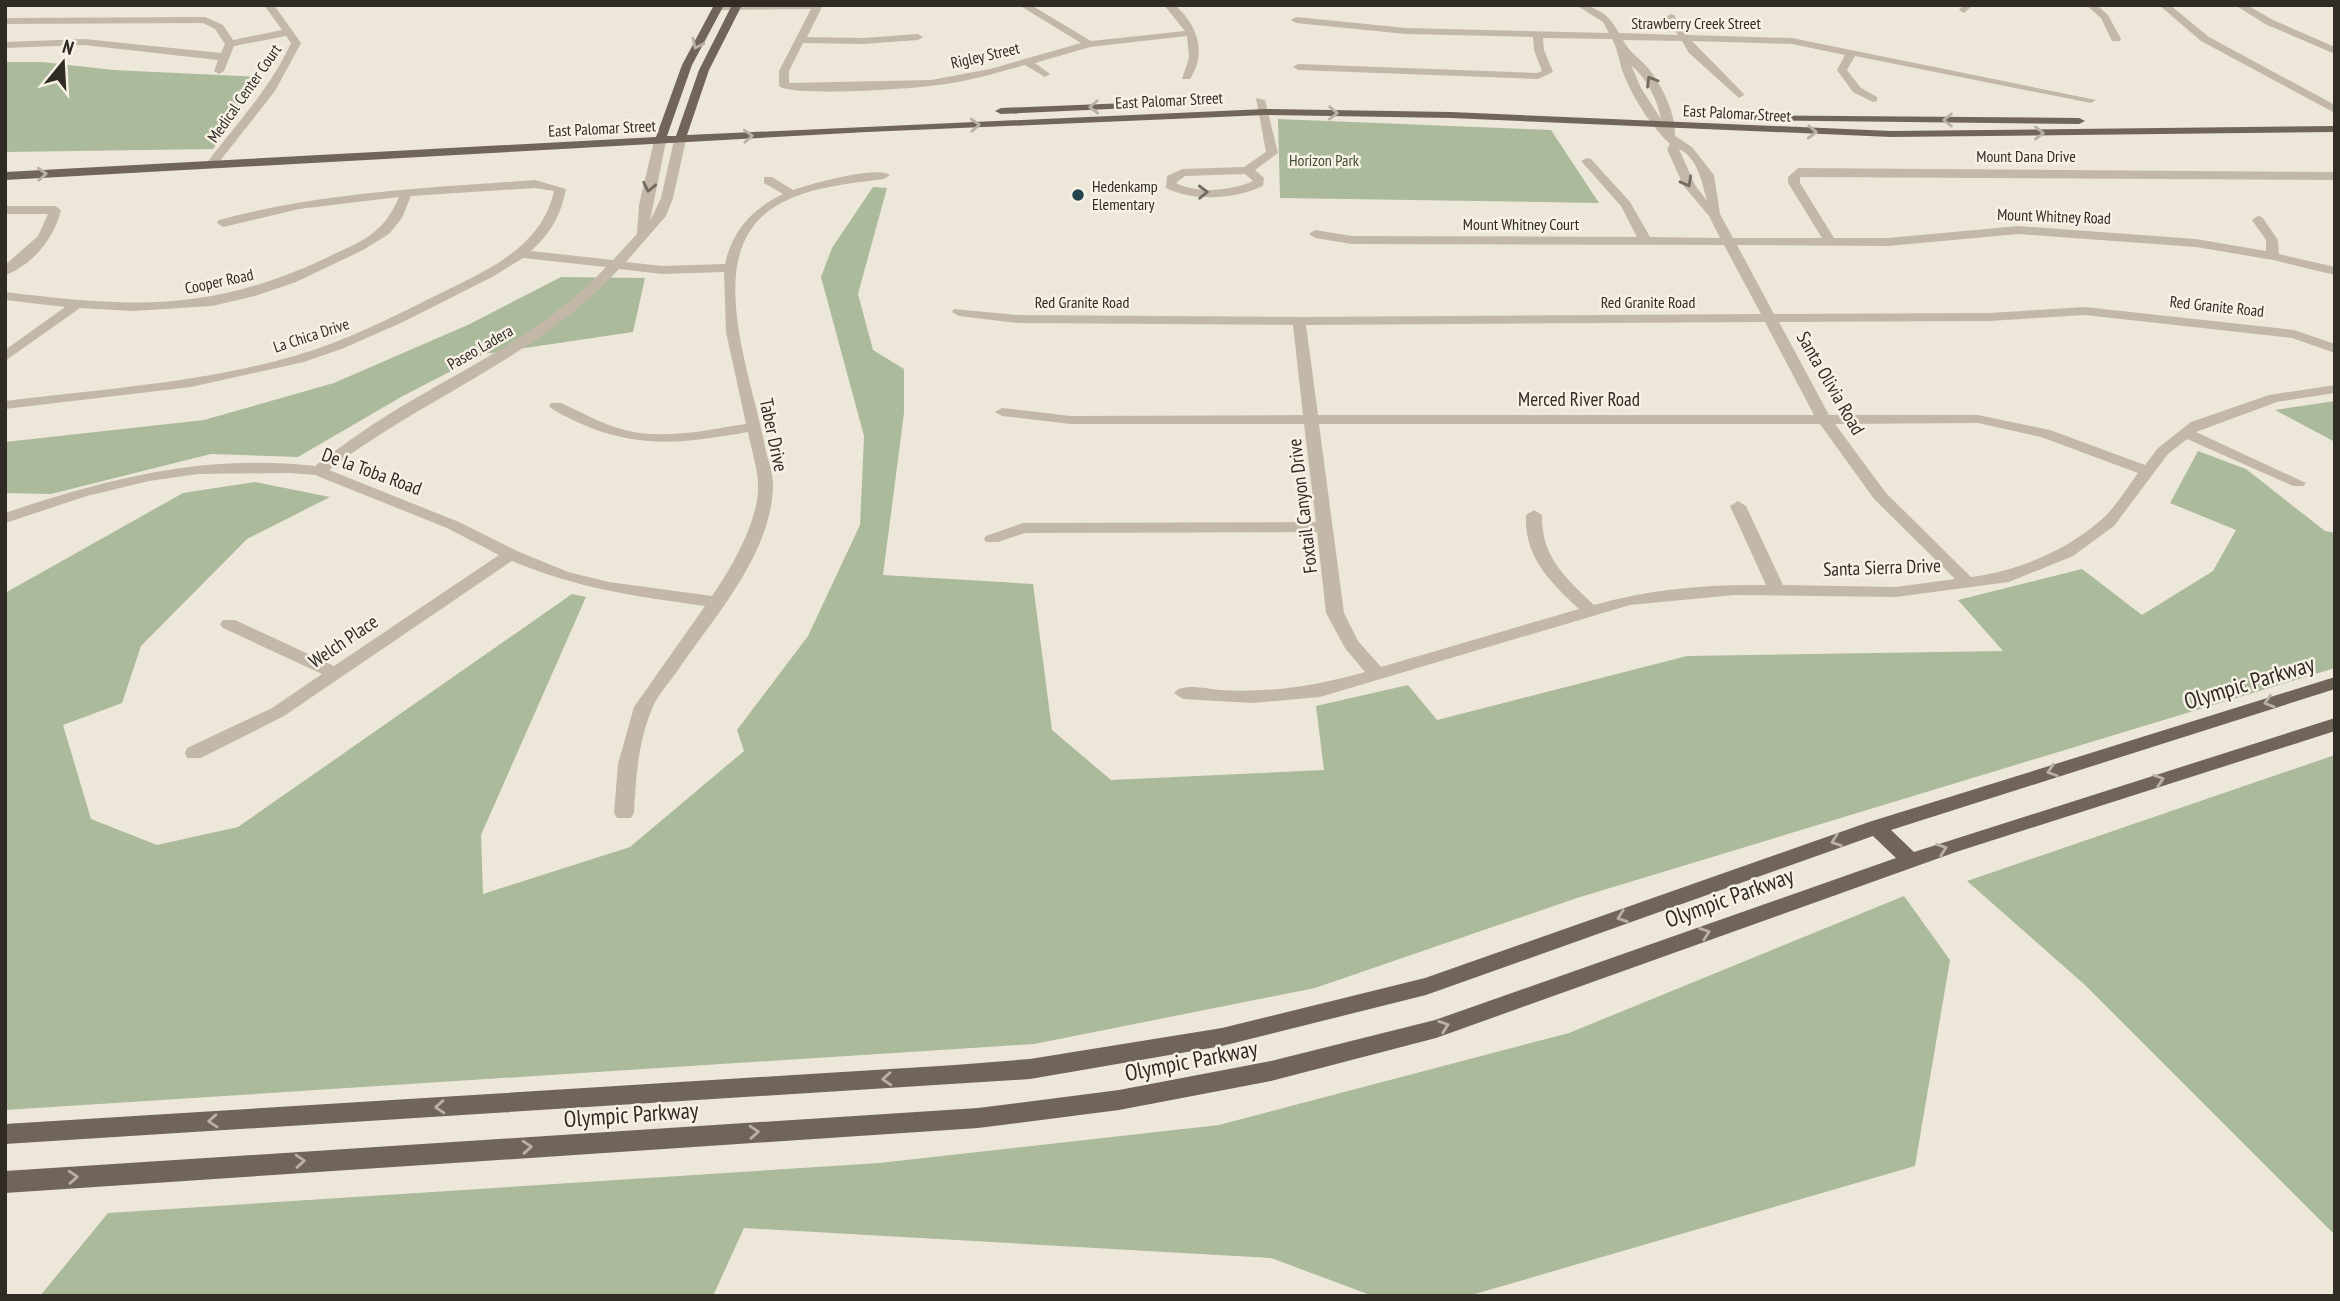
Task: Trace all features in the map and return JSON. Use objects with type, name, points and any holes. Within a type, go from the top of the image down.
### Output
[{"type":"main road","points":[[662,135],[687,65],[719,6]]},
{"type":"main road","name":"Paseo Ladera","points":[[680,140],[704,70],[736,6]]},
{"type":"main road","name":"East Palomar Street","points":[[5,176],[662,135],[686,128],[1263,106],[1469,105],[1651,115]]},
{"type":"main road","name":"East Palomar Street","points":[[5,164],[662,135],[680,140],[1263,106],[1669,129],[1891,134],[2335,129]]},
{"type":"main road","name":"East Palomar Street","points":[[1669,129],[1791,120],[2214,122],[2335,118]]},
{"type":"main road","name":"Olympic Parkway","points":[[5,1134],[955,1075],[1030,1069],[1222,1037],[1426,986],[1876,827],[2335,683]]},
{"type":"main road","name":"Olympic Parkway","points":[[5,1182],[978,1118],[1119,1100],[1271,1071],[1436,1029],[1910,860],[2335,724]]},
{"type":"main road","points":[[1876,827],[1910,860]]},
{"type":"street","name":"Medical Center Court","points":[[212,164],[290,61],[296,43],[269,5]]},
{"type":"street","points":[[1169,5],[1191,33],[1195,60],[1186,77]]},
{"type":"street","name":"Santa Olivia Road","points":[[1581,5],[1607,20],[1626,55],[1647,73],[1669,129],[1672,149],[1684,181],[1700,204],[1714,214],[1824,418],[1880,496],[1968,583]]},
{"type":"street","points":[[2091,5],[2105,17],[2116,38]]},
{"type":"street","points":[[2240,5],[2269,22],[2335,51]]},
{"type":"street","points":[[719,6],[818,6],[799,40],[863,41],[918,37]]},
{"type":"street","points":[[1028,6],[1089,44]]},
{"type":"street","points":[[2167,7],[2185,25],[2205,39],[2274,74],[2335,110]]},
{"type":"street","points":[[1671,17],[1685,39],[1739,95]]},
{"type":"street","points":[[5,21],[205,20],[219,27],[230,44],[219,71]]},
{"type":"street","name":"Strawberry Creek Street","points":[[1296,20],[1391,30],[1538,36],[1783,40],[2091,100]]},
{"type":"street","points":[[230,44],[289,32]]},
{"type":"street","name":"Rigley Street","points":[[799,40],[784,71],[784,86],[813,88],[931,83],[1027,62],[1089,44],[1191,33]]},
{"type":"street","points":[[1298,67],[1538,76],[1548,72],[1539,50],[1538,36]]},
{"type":"street","points":[[5,45],[85,43],[207,57],[227,56]]},
{"type":"street","points":[[1852,52],[1842,70],[1857,90],[1873,99]]},
{"type":"street","name":"Santa Olivia Road","points":[[1626,55],[1623,63],[1627,77],[1639,91],[1651,115],[1669,129],[1688,149],[1696,165],[1708,175],[1709,190],[1715,203],[1714,214]]},
{"type":"street","points":[[1027,62],[1045,75]]},
{"type":"street","points":[[1247,170],[1256,174],[1259,183],[1247,189],[1189,192],[1170,185],[1171,179],[1183,173],[1247,170],[1272,153],[1263,106]]},
{"type":"street","points":[[643,234],[645,205],[662,135]]},
{"type":"street","name":"Paseo Ladera","points":[[318,471],[370,430],[525,342],[563,315],[615,266],[660,216],[670,188],[680,140]]},
{"type":"street","points":[[1587,161],[1626,205],[1646,242]]},
{"type":"street","name":"Mount Dana Drive","points":[[1830,241],[1794,183],[1798,172],[2335,176]]},
{"type":"street","name":"Taber Drive","points":[[624,813],[626,764],[643,707],[734,576],[762,511],[766,487],[732,332],[735,246],[744,229],[761,211],[791,194],[821,183],[884,175]]},
{"type":"street","points":[[768,180],[791,194]]},
{"type":"street","name":"La Chica Drive","points":[[5,405],[207,378],[302,358],[377,329],[523,254],[541,235],[558,204],[560,189],[551,185],[405,194]]},
{"type":"street","points":[[223,223],[288,206],[405,194]]},
{"type":"street","name":"Cooper Road","points":[[5,296],[134,310],[221,300],[271,287],[315,269],[379,233],[395,220],[405,194]]},
{"type":"street","points":[[5,210],[55,210],[53,220],[35,249],[5,271]]},
{"type":"street","points":[[2258,220],[2272,240],[2273,256]]},
{"type":"street","name":"Mount Whitney Road","points":[[1728,242],[1888,242],[2018,230],[2185,242],[2273,256],[2335,271]]},
{"type":"street","name":"Mount Whitney Court","points":[[1315,234],[1352,240],[1728,242]]},
{"type":"street","points":[[523,254],[662,270],[733,268]]},
{"type":"street","points":[[5,357],[76,305]]},
{"type":"street","name":"Red Granite Road","points":[[958,312],[1017,319],[1299,321],[1989,317],[2085,311],[2253,327],[2294,334],[2335,349]]},
{"type":"street","name":"Foxtail Canyon Drive","points":[[1299,321],[1335,613],[1352,644],[1377,674]]},
{"type":"street","name":"Santa Sierra Drive","points":[[1183,693],[1245,699],[1289,697],[1629,600],[1687,593],[1777,590],[1896,592],[2003,578],[2082,543],[2108,523],[2163,451],[2184,432],[2210,418],[2274,398],[2335,389]]},
{"type":"street","points":[[556,406],[617,433],[652,438],[677,438],[753,427]]},
{"type":"street","name":"Merced River Road","points":[[1002,412],[1071,420],[1978,419],[2018,426],[2148,471]]},
{"type":"street","points":[[2184,432],[2298,483]]},
{"type":"street","name":"De la Toba Road","points":[[5,518],[81,493],[161,474],[198,469],[289,468],[318,471],[453,525],[511,555],[563,576],[610,587],[714,602]]},
{"type":"street","points":[[1738,506],[1777,590]]},
{"type":"street","points":[[1534,515],[1531,535],[1543,561],[1590,611]]},
{"type":"street","points":[[992,539],[1023,528],[1326,527]]},
{"type":"street","name":"Welch Place","points":[[194,752],[278,712],[333,672],[511,555]]},
{"type":"street","points":[[229,624],[333,672]]},
{"type":"green space","points":[[5,62],[42,62],[113,70],[261,77],[213,149],[5,152]]},
{"type":"green space","name":"Horizon Park","points":[[1278,119],[1551,130],[1599,203],[1280,198]]},
{"type":"green space","points":[[873,187],[887,188],[858,294],[873,350],[904,369],[904,413],[883,575],[1033,584],[1052,730],[1111,780],[1324,770],[1316,706],[1408,685],[1437,720],[1687,656],[2003,651],[1958,600],[2082,569],[2142,615],[2213,571],[2236,530],[2170,503],[2198,451],[2246,469],[2325,531],[2335,533],[2335,668],[1577,898],[1315,988],[1034,1044],[5,1110],[5,593],[183,493],[255,482],[330,497],[247,539],[141,646],[122,703],[63,725],[91,819],[157,845],[238,827],[572,594],[586,597],[481,835],[483,894],[630,847],[744,751],[737,730],[808,636],[860,525],[864,436],[821,277],[832,248]]},
{"type":"green space","points":[[561,277],[645,278],[633,332],[484,354],[401,397],[298,457],[211,454],[51,494],[5,493],[5,442],[204,420],[334,383],[470,324]]},
{"type":"green space","points":[[2335,401],[2335,442],[2275,410]]},
{"type":"green space","points":[[2335,755],[2335,1235],[2085,985],[1967,881]]},
{"type":"green space","points":[[1904,896],[1950,960],[1915,1166],[1468,1296],[1373,1296],[1271,1258],[744,1228],[713,1296],[40,1296],[108,1213],[879,1163],[1219,1125],[1569,1033]]},
{"type":"place","name":"Hedenkamp Elementary","points":[[1078,195]]}]
